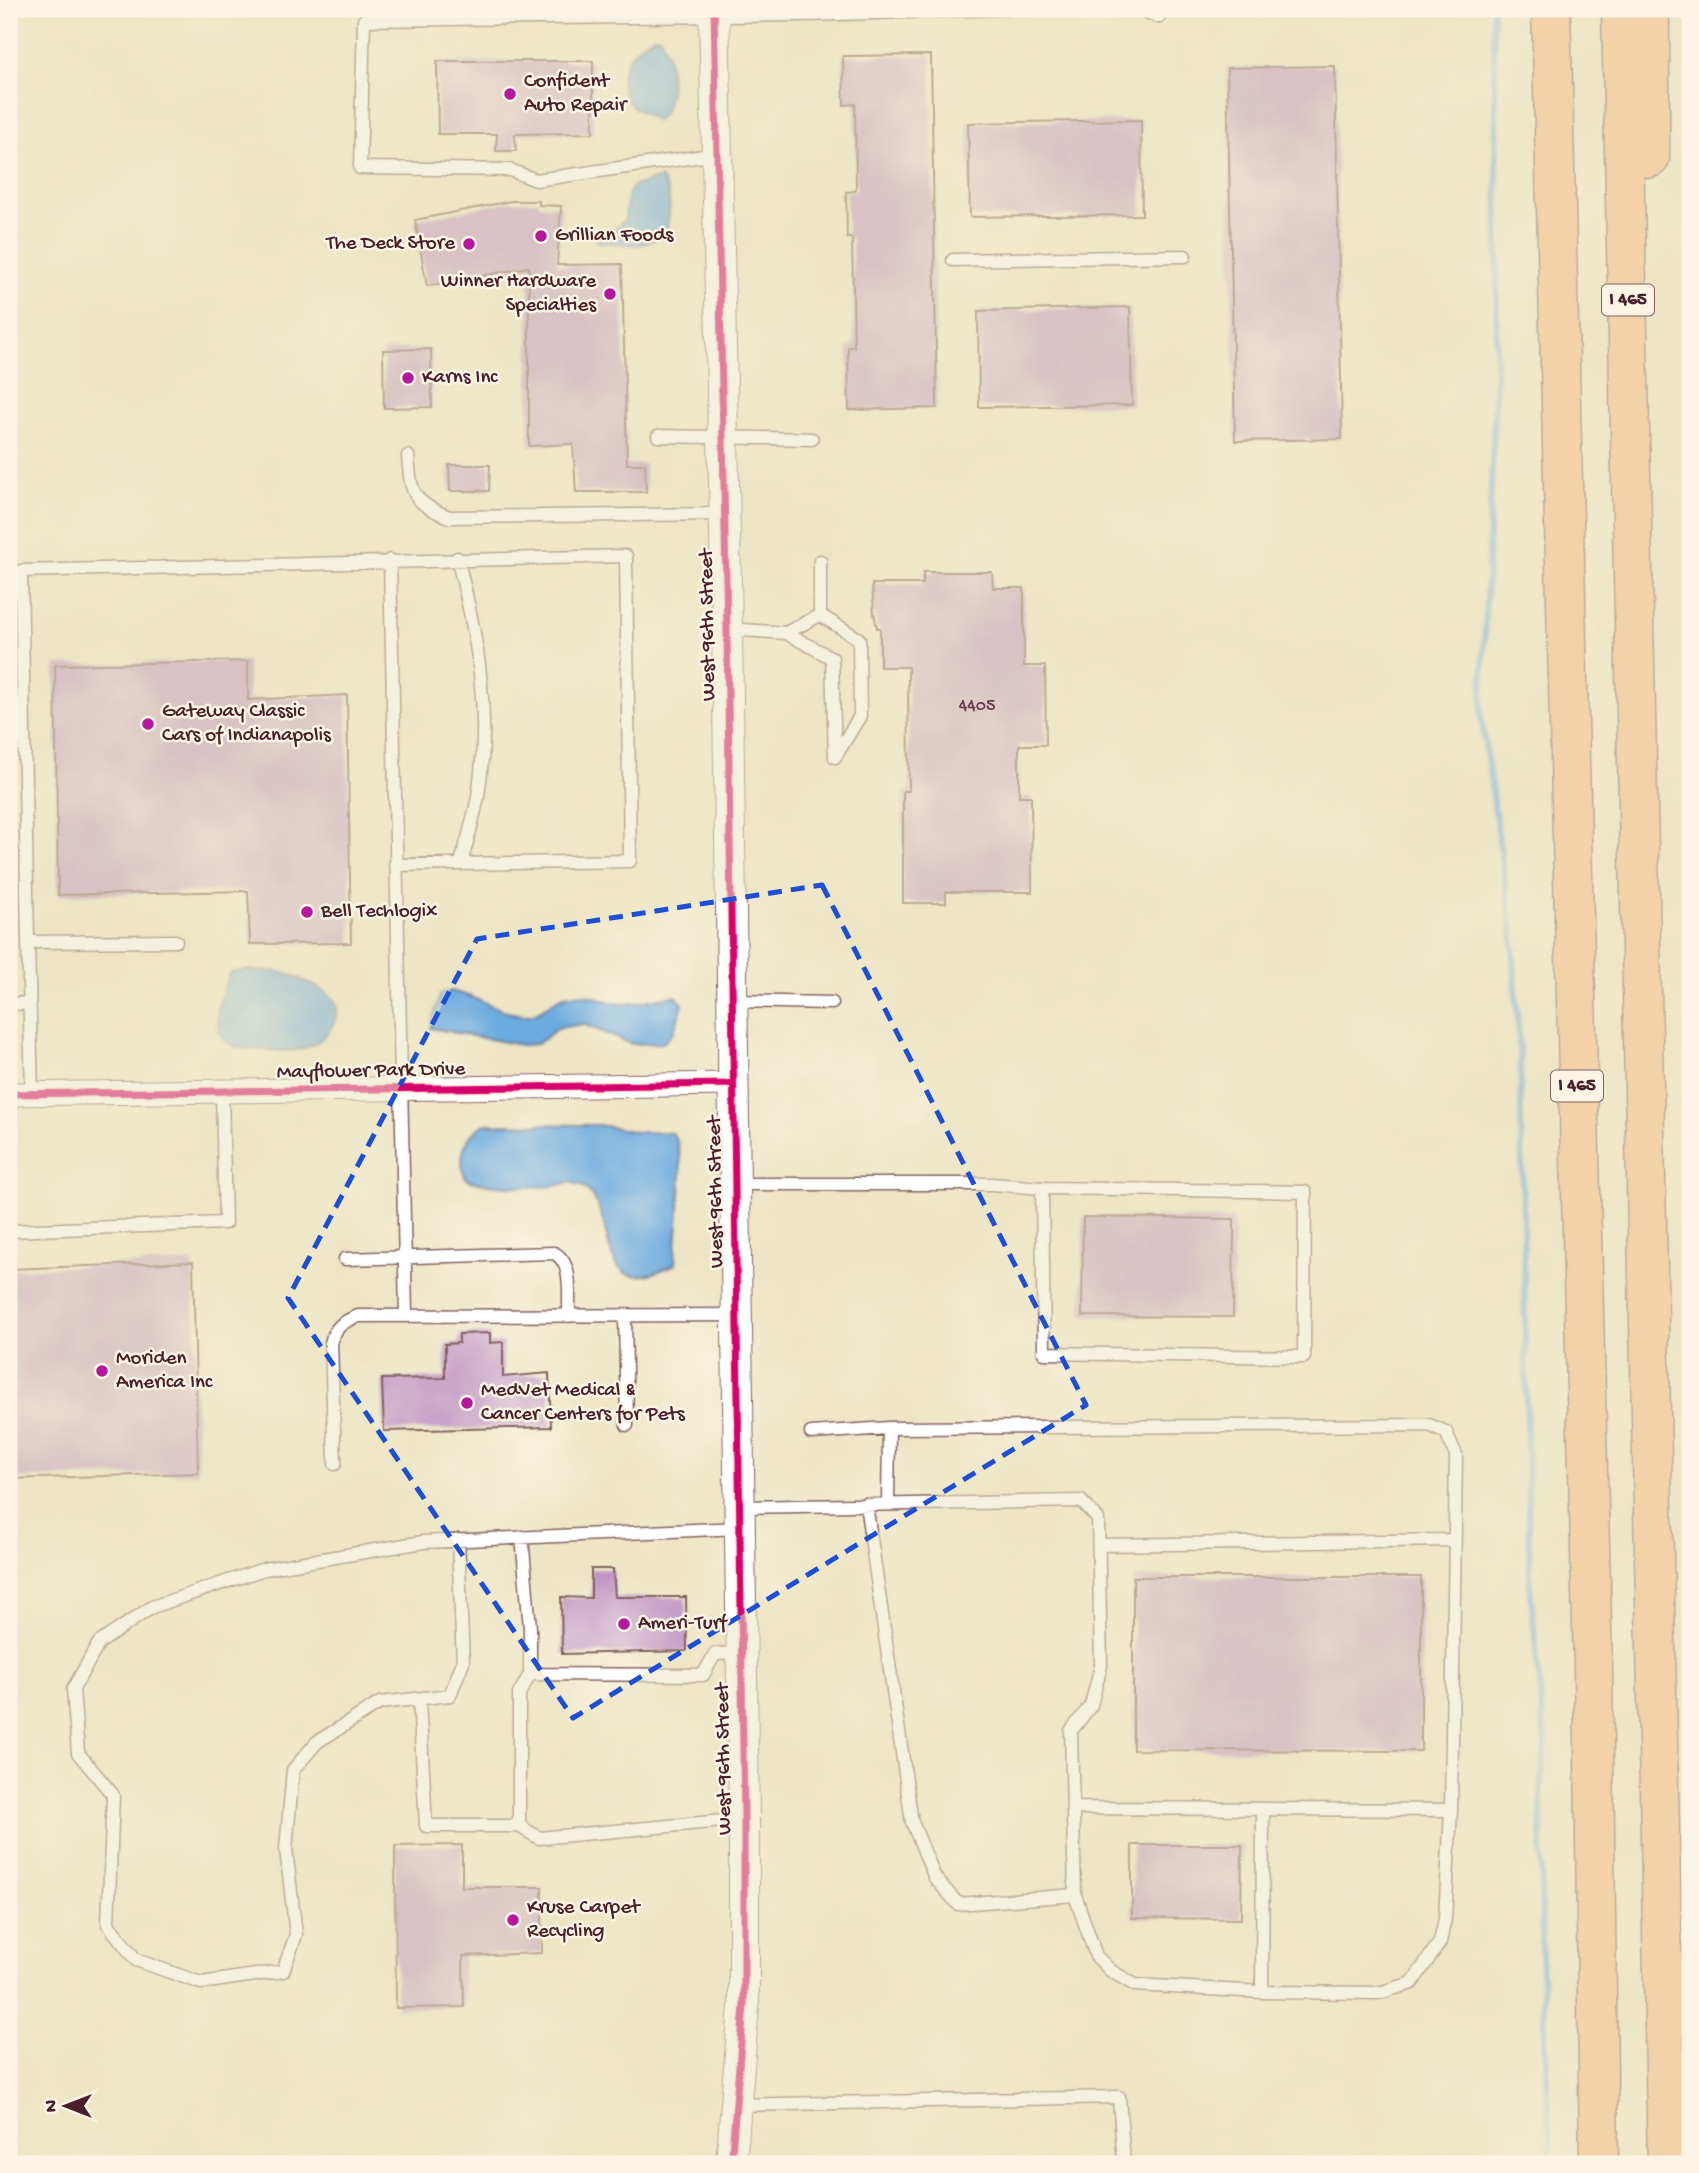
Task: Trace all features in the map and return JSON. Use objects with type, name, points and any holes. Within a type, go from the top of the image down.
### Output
[{"type":"highway","points":[[1528,9],[1560,431]]},
{"type":"highway","name":"I 465","points":[[1551,9],[1593,1668],[1599,2164]]},
{"type":"highway","name":"I 465","points":[[1621,9],[1667,2164]]},
{"type":"highway","points":[[1635,590],[1650,231],[1650,9]]},
{"type":"street","name":"West 96th Street","points":[[714,12],[727,629],[744,1819],[744,2006],[732,2164]]},
{"type":"street","name":"Mayflower Park Drive","points":[[18,1094],[733,1084]]},
{"type":"lane","points":[[717,154],[536,180],[510,170],[360,168],[364,20],[502,13],[1005,9]]},
{"type":"lane","points":[[1138,9],[1159,17],[1163,9]]},
{"type":"lane","points":[[953,260],[1185,256]]},
{"type":"lane","points":[[658,436],[812,439]]},
{"type":"lane","points":[[408,456],[413,495],[426,508],[449,517],[724,514]]},
{"type":"lane","points":[[9,1146],[30,1003],[15,610],[21,571],[457,558],[626,556],[630,861],[395,865]]},
{"type":"lane","points":[[457,558],[473,620],[480,666],[484,736],[478,797],[461,863]]},
{"type":"lane","points":[[390,560],[399,1088],[406,1315]]},
{"type":"lane","points":[[820,561],[820,615]]},
{"type":"lane","points":[[786,633],[820,615]]},
{"type":"lane","points":[[727,629],[786,633],[832,659],[835,757],[860,716],[859,639],[820,615]]},
{"type":"lane","points":[[28,942],[176,941]]},
{"type":"lane","points":[[732,1001],[832,1003]]},
{"type":"lane","points":[[9,1004],[30,1003]]},
{"type":"lane","points":[[9,1231],[225,1223],[222,1091]]},
{"type":"lane","points":[[735,1184],[992,1184],[1042,1188],[1305,1192],[1304,1357],[1044,1353],[1042,1188]]},
{"type":"lane","points":[[345,1259],[554,1253],[562,1257],[566,1265],[569,1316]]},
{"type":"lane","points":[[625,1315],[627,1425]]},
{"type":"lane","points":[[335,1464],[333,1333],[342,1322],[358,1316],[737,1315]]},
{"type":"lane","points":[[458,1540],[463,1662],[450,1695],[380,1703],[317,1742],[293,1770],[286,1849],[296,1936],[283,1971],[201,1983],[136,1960],[108,1924],[113,1795],[78,1753],[73,1689],[99,1643],[152,1607],[264,1569],[423,1542],[458,1540],[522,1537],[866,1504],[1081,1501],[1098,1519],[1101,1666],[1091,1705],[1071,1731],[1075,1895],[1096,1956],[1111,1971],[1135,1985],[1262,1992],[1378,1993],[1412,1983],[1440,1942],[1445,1919],[1451,1811],[1455,1455],[1446,1432],[1429,1425],[889,1428],[811,1433]]},
{"type":"lane","points":[[888,1504],[889,1428]]},
{"type":"lane","points":[[866,1504],[912,1822],[935,1878],[958,1904],[1075,1895]]},
{"type":"lane","points":[[519,1826],[519,1694],[530,1675],[530,1628],[522,1537]]},
{"type":"lane","points":[[1099,1545],[1454,1540]]},
{"type":"lane","points":[[530,1675],[703,1675],[715,1654],[741,1653]]},
{"type":"lane","points":[[419,1699],[426,1825],[519,1826],[539,1838],[744,1819]]},
{"type":"lane","points":[[1074,1808],[1263,1812],[1451,1811]]},
{"type":"lane","points":[[1262,1992],[1263,1812]]},
{"type":"lane","points":[[736,2105],[1119,2097],[1124,2164]]},
{"type":"highlighted area","points":[[822,885],[1086,1405],[573,1718],[288,1298],[477,939]]},
{"type":"water","points":[[660,36],[670,68],[667,104],[656,121],[632,106],[622,86],[622,76],[630,57],[645,41]]},
{"type":"water","points":[[660,178],[669,198],[666,235],[640,245],[596,242],[596,236],[612,232],[625,220],[627,197],[633,186]]},
{"type":"water","points":[[247,970],[284,973],[328,994],[337,1008],[330,1030],[312,1045],[290,1050],[244,1048],[227,1043],[221,1035],[218,1020],[222,995],[230,973]]},
{"type":"water","points":[[449,991],[506,1011],[526,1015],[538,1012],[563,996],[577,994],[622,1004],[676,996],[683,1004],[673,1033],[663,1043],[632,1044],[583,1024],[558,1028],[537,1044],[521,1045],[430,1028],[440,994]]},
{"type":"water","points":[[486,1124],[599,1125],[637,1132],[672,1133],[677,1143],[681,1176],[675,1264],[645,1275],[626,1273],[615,1262],[598,1205],[587,1190],[568,1182],[548,1186],[518,1186],[487,1184],[466,1179],[462,1163],[464,1147],[472,1134]]},
{"type":"building","points":[[931,55],[937,408],[849,410],[848,347],[854,347],[852,238],[847,238],[846,192],[856,191],[855,104],[844,105],[843,56]]},
{"type":"building","points":[[437,61],[593,61],[593,133],[515,134],[516,151],[496,151],[497,134],[438,134]]},
{"type":"building","points":[[1335,66],[1342,439],[1235,441],[1227,68]]},
{"type":"building","points":[[1141,120],[1142,215],[970,217],[968,123]]},
{"type":"building","points":[[511,201],[539,201],[539,205],[561,206],[557,265],[622,264],[627,464],[645,464],[646,492],[576,492],[573,444],[529,446],[529,267],[427,286],[415,220]]},
{"type":"building","points":[[1130,307],[1132,405],[979,407],[978,311]]},
{"type":"building","name":"Karns Inc","points":[[431,349],[432,407],[384,408],[383,350]]},
{"type":"building","points":[[449,465],[490,465],[489,491],[450,491]]},
{"type":"building","points":[[923,572],[992,572],[993,588],[1024,588],[1024,666],[1045,666],[1046,745],[1019,745],[1019,796],[1031,796],[1032,892],[946,892],[946,903],[903,903],[903,791],[909,791],[908,667],[880,667],[880,628],[877,628],[874,613],[872,584],[923,584]]},
{"type":"building","points":[[248,661],[248,700],[347,695],[351,943],[250,944],[248,891],[58,895],[55,665]]},
{"type":"building","points":[[1083,1217],[1234,1219],[1233,1317],[1082,1316]]},
{"type":"building","name":"Moriden America Inc","points":[[193,1262],[198,1473],[9,1479],[9,1269]]},
{"type":"building","name":"MedVet Medical & Cancer Centers for Pets","points":[[490,1333],[490,1343],[503,1342],[503,1377],[549,1373],[551,1427],[384,1431],[382,1379],[445,1378],[445,1344],[459,1343],[459,1334]]},
{"type":"building","name":"Ameri-Turf","points":[[591,1569],[613,1569],[615,1597],[686,1597],[687,1651],[562,1654],[561,1597],[591,1598]]},
{"type":"building","points":[[1133,1577],[1421,1577],[1421,1751],[1133,1750]]},
{"type":"building","points":[[462,1845],[462,1887],[542,1887],[542,1953],[463,1956],[464,2007],[396,2008],[395,1846]]},
{"type":"building","points":[[1132,1845],[1242,1845],[1241,1919],[1132,1918]]},
{"type":"waterway","points":[[1493,9],[1498,216],[1496,375],[1481,716],[1512,929],[1520,1057],[1530,1586],[1545,1745],[1541,1784],[1542,1973],[1551,2164]]},
{"type":"cycle path","points":[[714,9],[727,629],[744,1819],[744,2006],[731,2164]]},
{"type":"cycle path","points":[[9,1094],[733,1084]]},
{"type":"place","name":"Confident Auto Repair","points":[[510,94]]},
{"type":"place","name":"Grillian Foods","points":[[541,236]]},
{"type":"place","name":"The Deck Store","points":[[469,244]]},
{"type":"place","name":"Winner Hardware Specialties","points":[[610,294]]},
{"type":"place","name":"Karns Inc","points":[[408,378]]},
{"type":"place","name":"Gateway Classic Cars of Indianapolis","points":[[148,724]]},
{"type":"place","name":"Bell Techlogix","points":[[307,912]]},
{"type":"place","name":"Moriden America Inc","points":[[102,1371]]},
{"type":"place","name":"MedVet Medical & Cancer Centers for Pets","points":[[467,1403]]},
{"type":"place","name":"Ameri-Turf","points":[[624,1624]]},
{"type":"place","name":"Kruse Carpet Recycling","points":[[513,1920]]}]
